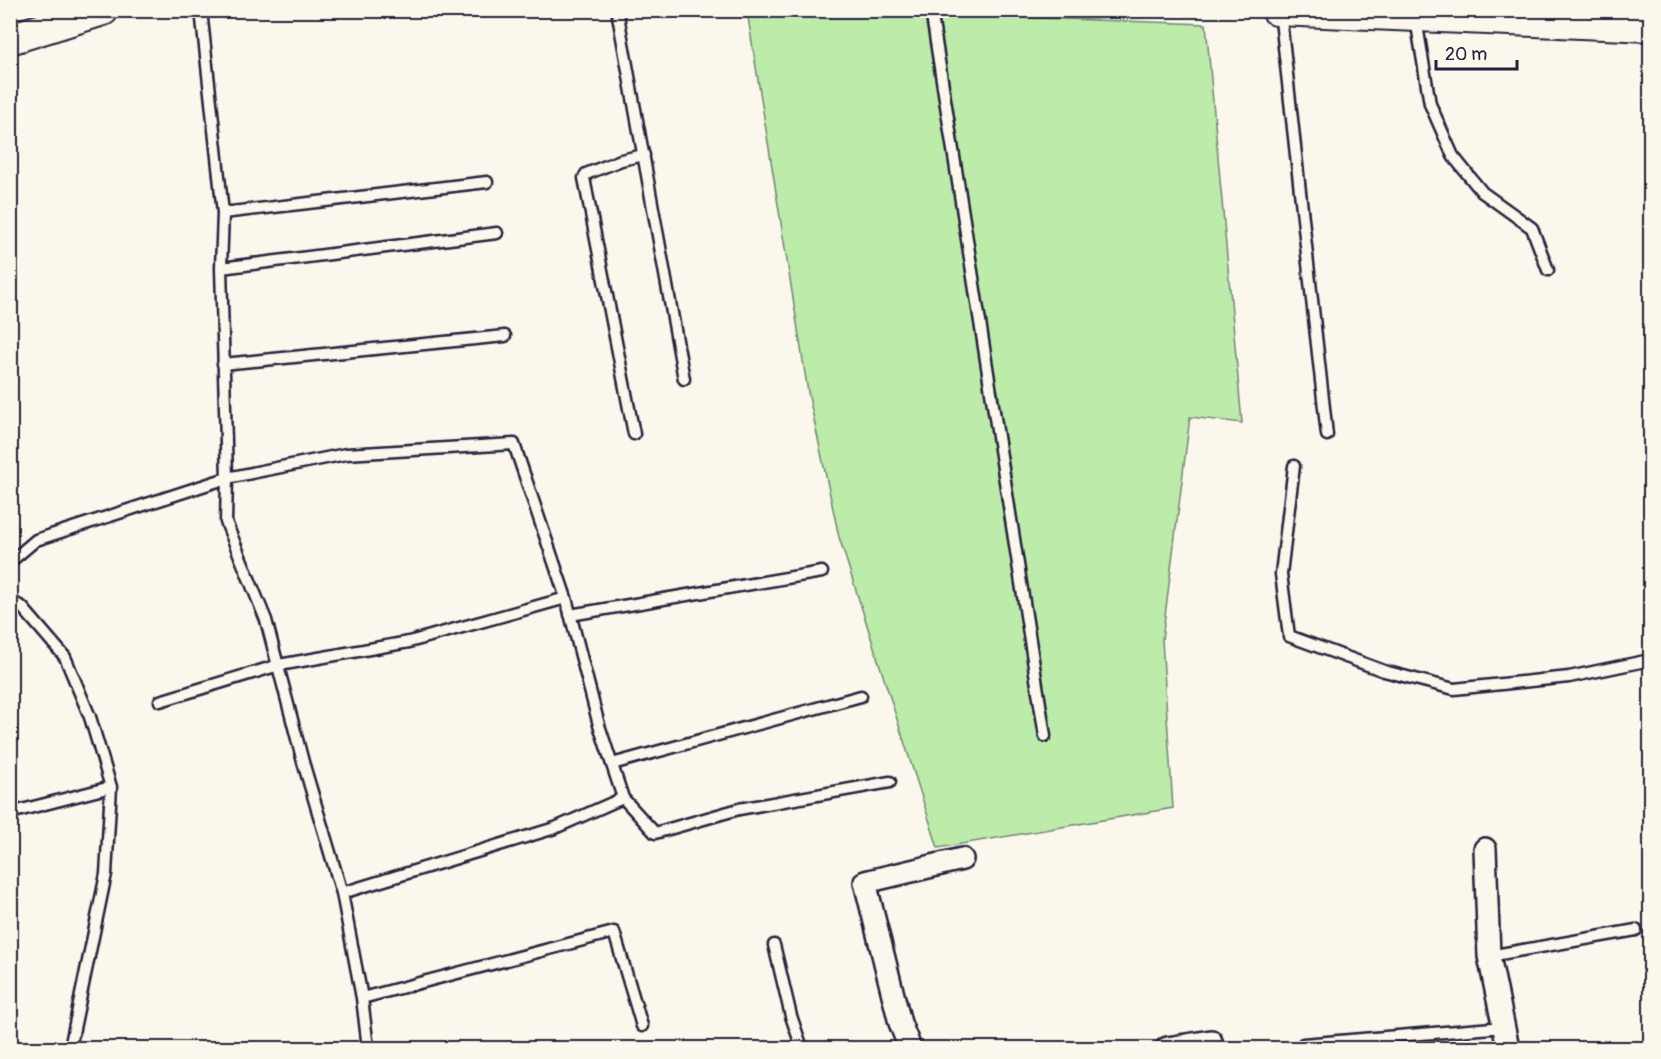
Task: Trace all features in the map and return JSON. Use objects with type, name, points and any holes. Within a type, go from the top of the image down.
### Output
[{"type":"street","points":[[10,39],[103,10]]},
{"type":"street","points":[[1279,11],[1650,26]]},
{"type":"street","points":[[1485,849],[1490,956],[1509,1048]]},
{"type":"street","points":[[910,1048],[900,1023],[865,882],[962,858]]},
{"type":"street","points":[[1167,1048],[1211,1041]]},
{"type":"lane","points":[[201,10],[223,213],[221,268],[227,478],[226,522],[266,620],[303,762],[342,894],[362,998],[368,1048]]},
{"type":"lane","points":[[617,10],[684,379]]},
{"type":"lane","points":[[931,10],[1045,736]]},
{"type":"lane","points":[[1279,11],[1327,435]]},
{"type":"lane","points":[[1415,16],[1430,104],[1453,156],[1482,192],[1532,228],[1548,270]]},
{"type":"lane","points":[[634,434],[584,178],[586,174],[621,160],[644,155]]},
{"type":"lane","points":[[223,213],[487,182]]},
{"type":"lane","points":[[221,268],[497,233]]},
{"type":"lane","points":[[223,364],[505,336]]},
{"type":"lane","points":[[10,562],[36,540],[227,478],[346,454],[514,444],[566,598],[599,725],[623,798],[655,833],[739,809],[890,782]]},
{"type":"lane","points":[[1294,466],[1281,574],[1289,636],[1384,670],[1454,689],[1569,677],[1650,660]]},
{"type":"lane","points":[[570,615],[822,572]]},
{"type":"lane","points":[[160,701],[279,665],[409,642],[566,598]]},
{"type":"lane","points":[[10,602],[22,608],[65,657],[90,717],[111,787],[106,874],[70,1048]]},
{"type":"lane","points":[[612,764],[861,696]]},
{"type":"lane","points":[[10,813],[111,787]]},
{"type":"lane","points":[[342,894],[555,828],[623,798]]},
{"type":"lane","points":[[1490,956],[1636,930]]},
{"type":"lane","points":[[362,998],[614,932],[642,1026]]},
{"type":"lane","points":[[774,945],[791,1016],[802,1048]]},
{"type":"lane","points":[[1303,1044],[1504,1027]]},
{"type":"green space","points":[[747,11],[843,11],[1206,24],[1242,423],[1190,417],[1162,640],[1173,808],[938,848],[839,537],[808,392]]}]
